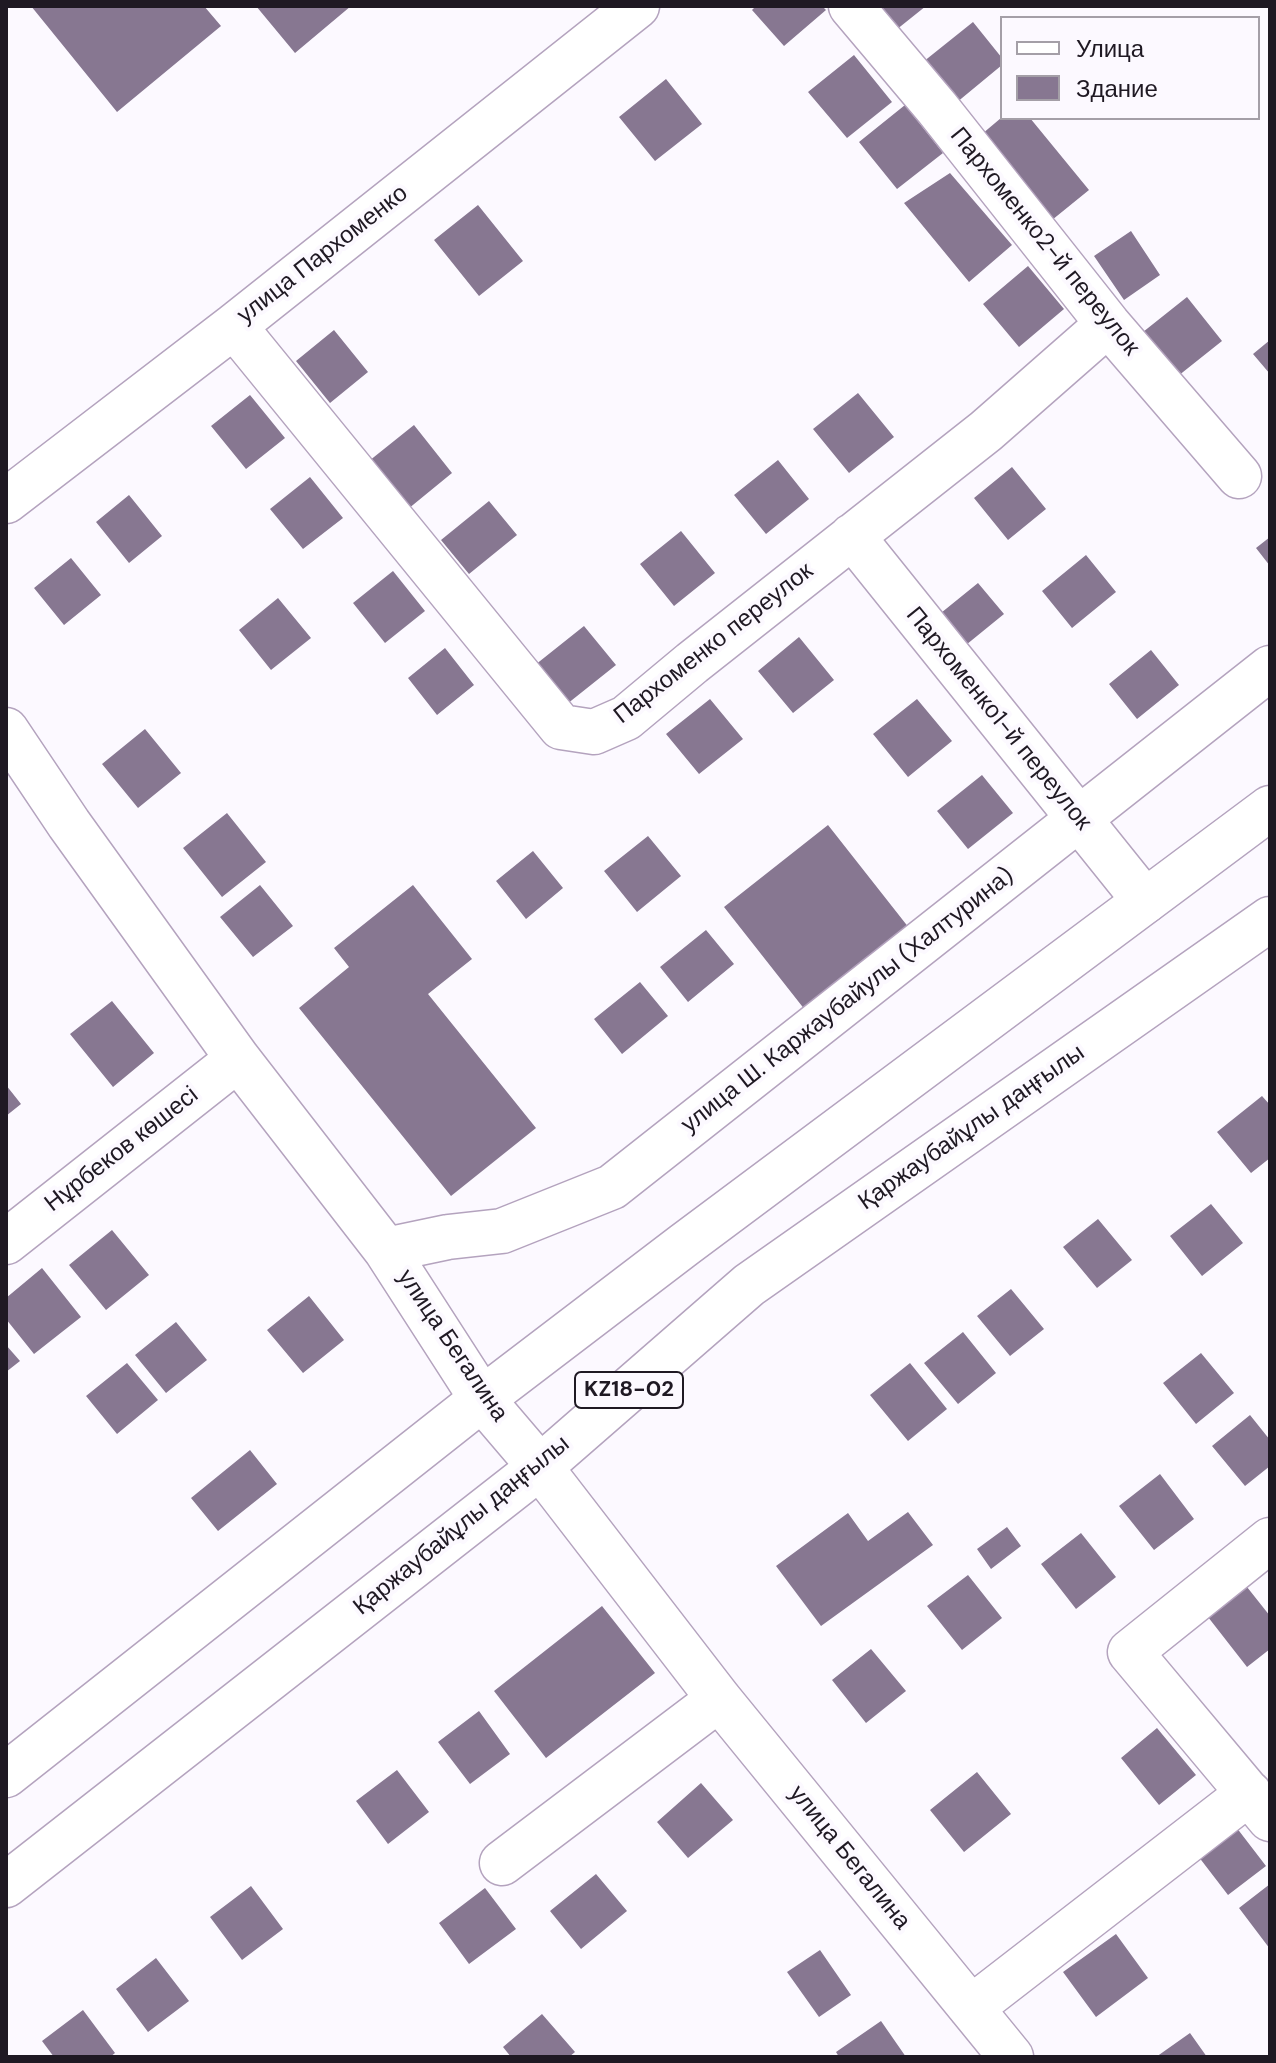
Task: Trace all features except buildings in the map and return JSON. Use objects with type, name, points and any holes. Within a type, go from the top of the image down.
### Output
[{"type":"main road","name":"улица Пархоменко","points":[[6,501],[234,326],[637,6]]},
{"type":"main road","name":"Пархоменко2-й переулок","points":[[851,6],[937,108],[1108,324],[1239,476]]},
{"type":"main road","name":"Пархоменко переулок","points":[[234,326],[561,727],[594,732],[626,718],[986,431],[1108,324]]},
{"type":"main road","name":"Пархоменко1-й переулок","points":[[852,536],[1145,901]]},
{"type":"main road","name":"улица Ш. Каржаубайулы (Халтурина)","points":[[386,1250],[448,1237],[502,1231],[612,1187],[1270,668]]},
{"type":"main road","name":"улица Бегалина","points":[[6,730],[69,824],[238,1059],[386,1250],[482,1399],[540,1467],[989,2040]]},
{"type":"main road","name":"KZ18-02","points":[[6,1775],[482,1399],[1270,808]]},
{"type":"main road","name":"Қаржаубайұлы даңғылы","points":[[6,1885],[540,1467],[749,1285],[1270,919]]},
{"type":"main road","name":"Нұрбеков көшесі","points":[[6,1242],[238,1059]]},
{"type":"main road","points":[[989,2040],[1259,1806],[1130,1652],[1270,1540]]},
{"type":"main road","points":[[502,1863],[719,1699]]}]
